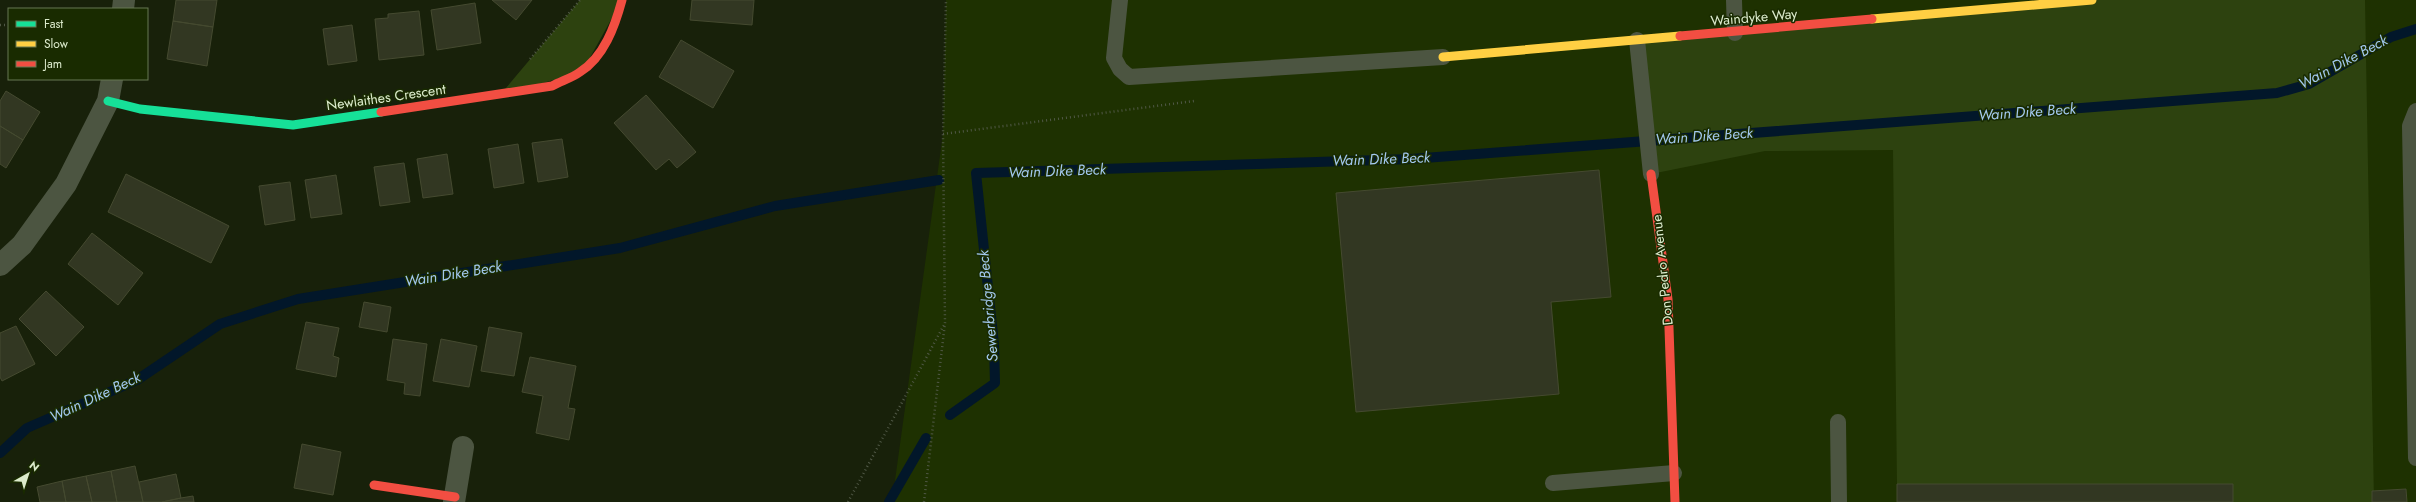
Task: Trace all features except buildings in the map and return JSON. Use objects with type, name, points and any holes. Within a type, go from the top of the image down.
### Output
[{"type":"street","name":"Newlaithes Crescent","points":[[108,102],[140,109],[293,125],[552,86],[582,72],[605,45],[619,15],[622,0]]},
{"type":"street","name":"Waindyke Way","points":[[1443,57],[1735,33],[2092,0]]},
{"type":"street","points":[[0,265],[22,245],[66,184],[108,102],[112,80]]},
{"type":"street","name":"Don Pedro Avenue","points":[[1651,174],[1668,299],[1675,502]]},
{"type":"street","points":[[374,484],[454,499],[463,447]]},
{"type":"lane","points":[[1120,0],[1114,58],[1120,69],[1129,77],[1443,57]]},
{"type":"lane","points":[[1734,0],[1735,33]]},
{"type":"lane","name":"Don Pedro Avenue","points":[[1637,40],[1651,174]]},
{"type":"lane","points":[[2416,111],[2410,126],[2416,458]]},
{"type":"lane","points":[[1838,422],[1839,502]]},
{"type":"lane","points":[[1552,483],[1674,473]]},
{"type":"path","points":[[500,94],[580,0]]},
{"type":"path","points":[[924,502],[945,323],[943,134],[946,0]]},
{"type":"path","points":[[848,502],[945,323]]},
{"type":"shaded area","points":[[580,0],[622,0],[582,72],[500,95]]},
{"type":"shaded area","points":[[946,0],[2416,0],[2416,502],[892,502],[943,134]]},
{"type":"shaded area","points":[[2092,0],[2365,0],[2374,502],[2233,502],[2233,484],[1897,484],[1893,150],[1765,151],[1651,174],[1637,40]]},
{"type":"waterway","name":"Wain Dike Beck","points":[[950,415],[995,383],[994,345],[976,173],[1411,159],[2277,93],[2309,84],[2391,37],[2416,29]]},
{"type":"waterway","name":"Wain Dike Beck","points":[[0,453],[27,428],[137,380],[220,324],[298,299],[620,248],[775,206],[939,180]]},
{"type":"waterway","name":"Sewerbridge Beck","points":[[889,502],[926,438]]},
{"type":"traffic: fast","points":[[108,101],[140,109],[293,125],[381,112]]},
{"type":"traffic: slow","points":[[1872,19],[2092,0]]},
{"type":"traffic: slow","points":[[1443,57],[1680,36]]},
{"type":"traffic: jam","points":[[381,112],[552,86],[570,78],[588,66],[596,58],[612,30],[622,0]]},
{"type":"traffic: jam","points":[[1680,36],[1872,19]]},
{"type":"traffic: jam","points":[[1651,174],[1668,299],[1675,502]]},
{"type":"traffic: jam","points":[[374,485],[455,497]]}]
